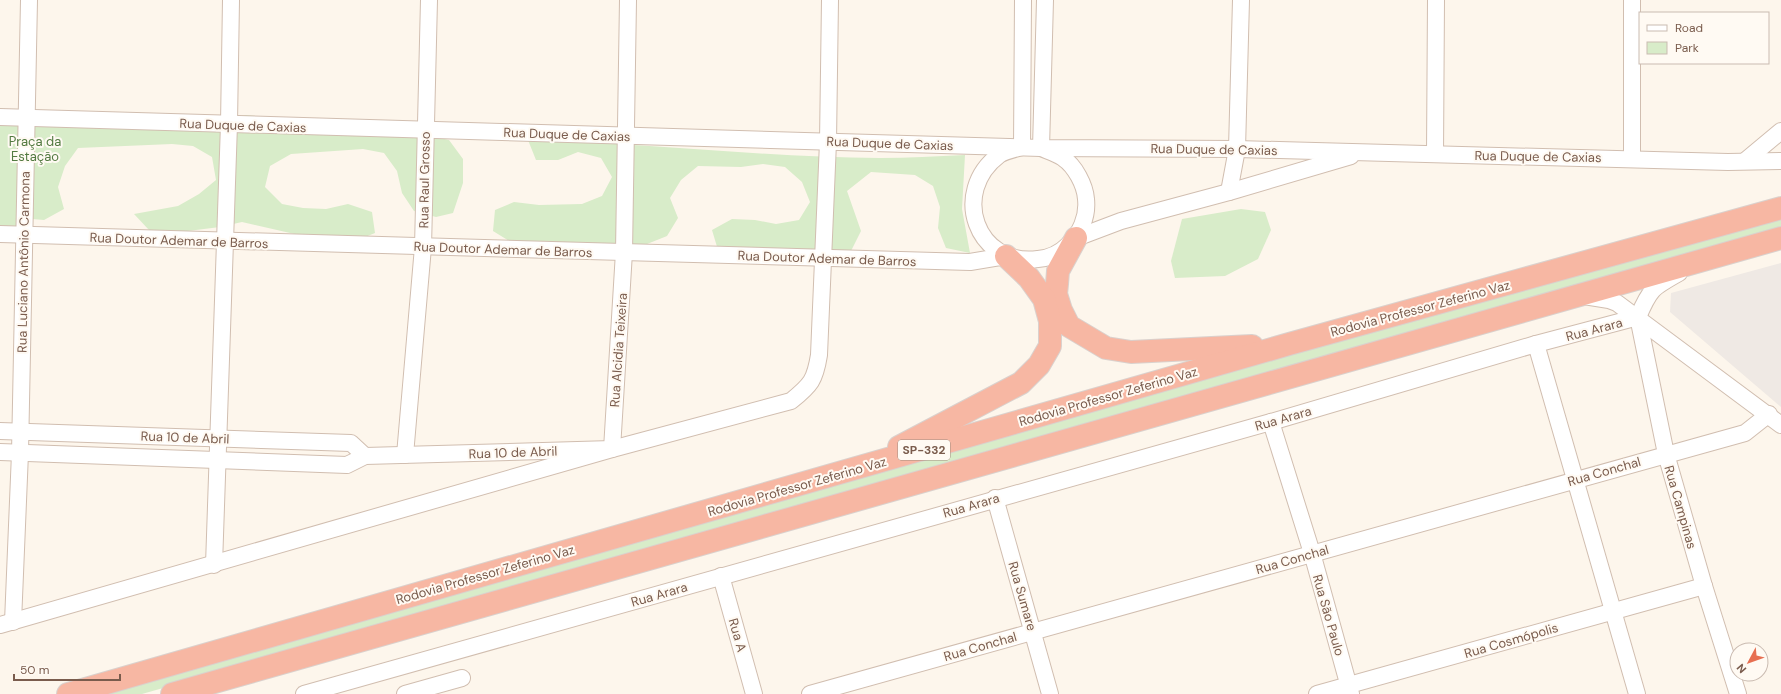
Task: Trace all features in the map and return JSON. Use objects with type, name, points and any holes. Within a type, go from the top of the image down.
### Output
[{"type":"highway","name":"Rodovia Professor Zeferino Vaz","points":[[68,694],[1289,344],[1781,208]]},
{"type":"highway","points":[[1076,238],[1058,271],[1056,294],[1061,310],[1069,326],[1106,348],[1131,352],[1289,344]]},
{"type":"highway","name":"SP-332","points":[[172,694],[1116,428],[1577,295],[1781,238]]},
{"type":"highway","points":[[849,471],[1021,383],[1039,365],[1050,346],[1050,322],[1044,298],[1029,278],[1006,256]]},
{"type":"street","name":"Rua Luciano Antônio Carmona","points":[[6,624],[21,431],[29,0]]},
{"type":"street","points":[[214,565],[216,460],[229,124],[231,0]]},
{"type":"street","name":"Rua Raul Grosso","points":[[405,455],[423,246],[429,0]]},
{"type":"street","name":"Rua Alcidia Teixeira","points":[[612,449],[624,252],[628,0]]},
{"type":"street","points":[[6,624],[612,449],[791,401],[806,390],[816,374],[819,355],[828,142],[830,0]]},
{"type":"street","points":[[1023,0],[1022,147],[1000,154],[982,172],[973,192],[973,215],[981,234],[992,247],[1006,256],[1026,261],[1048,258],[1062,251],[1076,238],[1121,221],[1229,192],[1366,152]]},
{"type":"street","points":[[1045,0],[1041,148],[1064,158],[1079,176],[1086,199],[1085,218],[1076,238]]},
{"type":"street","points":[[1229,192],[1238,149],[1241,0]]},
{"type":"street","points":[[1435,154],[1436,0]]},
{"type":"street","points":[[1632,0],[1632,158]]},
{"type":"street","name":"Rua Duque de Caxias","points":[[0,117],[1041,148],[1238,149],[1745,161],[1781,160]]},
{"type":"street","points":[[1745,161],[1781,131]]},
{"type":"street","name":"Rua Doutor Ademar de Barros","points":[[0,234],[970,262],[1006,256]]},
{"type":"street","points":[[1638,317],[1648,294],[1658,285],[1703,260]]},
{"type":"street","points":[[1577,295],[1609,300],[1638,317],[1775,420]]},
{"type":"street","name":"Rua Arara","points":[[304,694],[995,498],[1270,422],[1536,344],[1638,317]]},
{"type":"street","name":"Rua Campinas","points":[[1638,317],[1666,454],[1704,586],[1738,694]]},
{"type":"street","points":[[1536,344],[1637,694]]},
{"type":"street","name":"Rua Conchal","points":[[810,694],[1575,479],[1745,433],[1775,420]]},
{"type":"street","name":"Rua São Paulo","points":[[1270,422],[1312,553],[1350,690]]},
{"type":"street","name":"Rua 10 de Abril","points":[[0,431],[350,443],[365,456]]},
{"type":"street","name":"Rua 10 de Abril","points":[[0,452],[347,465],[365,456],[612,449]]},
{"type":"street","name":"Rua Sumare","points":[[995,498],[1050,694]]},
{"type":"street","name":"Rua A","points":[[721,576],[754,694]]},
{"type":"street","name":"Rua Cosmópolis","points":[[1317,694],[1350,690],[1704,586]]},
{"type":"street","points":[[405,694],[462,678]]},
{"type":"shaded area","points":[[1781,263],[1781,407],[1670,312],[1671,293]]},
{"type":"green space","name":"Praça da Estação","points":[[0,114],[220,120],[246,115],[427,135],[449,140],[463,159],[463,183],[453,213],[436,217],[414,211],[402,193],[397,171],[384,153],[363,149],[291,154],[270,166],[265,187],[282,204],[303,208],[326,209],[348,204],[372,212],[375,233],[355,241],[312,238],[242,222],[220,227],[172,233],[149,230],[134,214],[178,206],[199,194],[216,180],[212,157],[193,146],[172,144],[78,148],[65,166],[58,187],[64,209],[44,220],[20,218],[20,230],[0,228]]},
{"type":"green space","points":[[528,140],[836,157],[891,158],[965,155],[962,209],[970,253],[946,248],[938,228],[940,207],[933,186],[915,175],[871,172],[847,191],[861,231],[851,251],[718,250],[712,230],[732,219],[755,220],[776,224],[799,220],[810,202],[802,182],[785,167],[763,164],[741,167],[698,166],[681,180],[670,198],[678,218],[667,236],[647,244],[625,247],[511,242],[493,231],[495,210],[514,202],[539,205],[582,204],[602,196],[612,177],[601,158],[578,152],[558,160],[536,160]]},
{"type":"green space","points":[[1241,209],[1265,212],[1271,230],[1258,259],[1225,276],[1175,278],[1171,261],[1182,219]]},
{"type":"green space","points":[[1781,216],[1781,230],[1464,318],[142,694],[97,694]]}]
